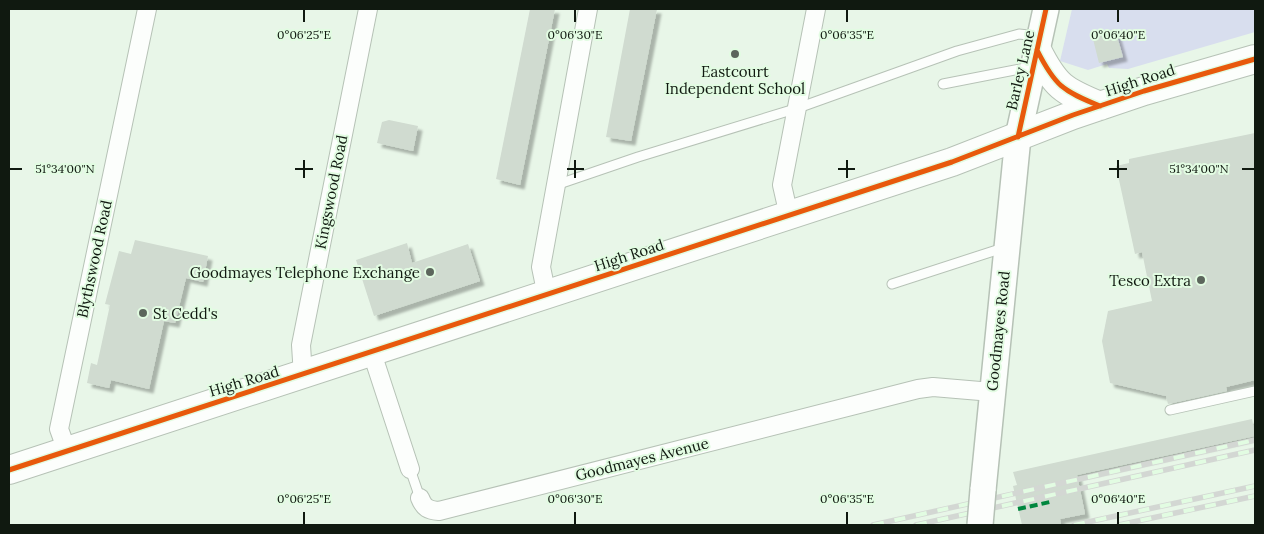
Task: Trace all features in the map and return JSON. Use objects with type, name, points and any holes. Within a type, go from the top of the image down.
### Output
[{"type":"main road","name":"Barley Lane","points":[[1018,136],[1046,9]]},
{"type":"main road","points":[[1037,51],[1048,73],[1059,85],[1072,94],[1100,106]]},
{"type":"main road","name":"High Road","points":[[9,470],[303,376],[952,162],[1100,106],[1255,59]]},
{"type":"main road","name":"Goodmayes Road","points":[[980,525],[1018,136]]},
{"type":"street","name":"Blythswood Road","points":[[67,451],[59,429],[60,423],[147,9]]},
{"type":"street","name":"Kingswood Road","points":[[303,376],[301,345],[368,9]]},
{"type":"street","points":[[547,296],[541,267],[588,9]]},
{"type":"street","points":[[789,216],[782,185],[816,9]]},
{"type":"street","name":"Goodmayes Avenue","points":[[372,353],[410,469]]},
{"type":"street","name":"Goodmayes Avenue","points":[[420,498],[424,506],[429,510],[439,511],[918,388],[933,387],[992,392]]},
{"type":"lane","points":[[556,185],[638,157],[798,108],[957,51],[1005,36],[1019,34],[1037,51],[942,84]]},
{"type":"lane","points":[[892,284],[1006,248]]},
{"type":"lane","points":[[1170,410],[1255,391]]},
{"type":"lane","name":"Goodmayes Avenue","points":[[410,469],[420,498]]},
{"type":"shaded area","points":[[1072,9],[1255,9],[1255,32],[1128,69],[1109,68],[1107,64],[1088,70],[1060,61]]},
{"type":"building","points":[[530,9],[555,9],[520,185],[496,179]]},
{"type":"building","points":[[630,9],[657,9],[631,141],[606,137]]},
{"type":"building","points":[[1115,29],[1123,57],[1099,63],[1092,35]]},
{"type":"building","points":[[389,120],[418,126],[413,151],[377,143],[382,122]]},
{"type":"building","name":"Tesco Extra","points":[[1255,133],[1255,380],[1226,387],[1227,391],[1168,404],[1166,396],[1110,383],[1102,341],[1108,311],[1152,301],[1142,252],[1135,254],[1116,166],[1129,163],[1129,159]]},
{"type":"building","name":"St Cedd's","points":[[135,240],[208,256],[203,282],[186,278],[175,323],[164,321],[149,389],[111,380],[109,388],[87,383],[91,363],[97,365],[110,305],[105,304],[119,251],[131,254]]},
{"type":"building","name":"Goodmayes Telephone Exchange","points":[[407,243],[412,263],[468,244],[480,281],[374,316],[356,260]]},
{"type":"building","points":[[1252,419],[1255,436],[1077,475],[1085,514],[1060,519],[1061,525],[1022,525],[1013,486],[1017,485],[1013,472]]},
{"type":"railway","points":[[873,525],[1255,440]]},
{"type":"railway","points":[[916,525],[1255,450]]},
{"type":"railway","points":[[1074,525],[1255,486]]},
{"type":"railway","points":[[1119,525],[1255,496]]},
{"type":"marked path","points":[[1018,509],[1050,502]]},
{"type":"cycle path","points":[[1018,137],[1046,9]]},
{"type":"cycle path","points":[[1037,50],[1049,72],[1061,86],[1077,96],[1100,106]]},
{"type":"cycle path","points":[[9,470],[952,162],[1073,115],[1144,91],[1255,59]]},
{"type":"place","name":"Eastcourt Independent School","points":[[735,54]]},
{"type":"place","name":"Goodmayes Telephone Exchange","points":[[430,272]]},
{"type":"place","name":"Tesco Extra","points":[[1201,280]]},
{"type":"place","name":"St Cedd's","points":[[143,313]]}]
